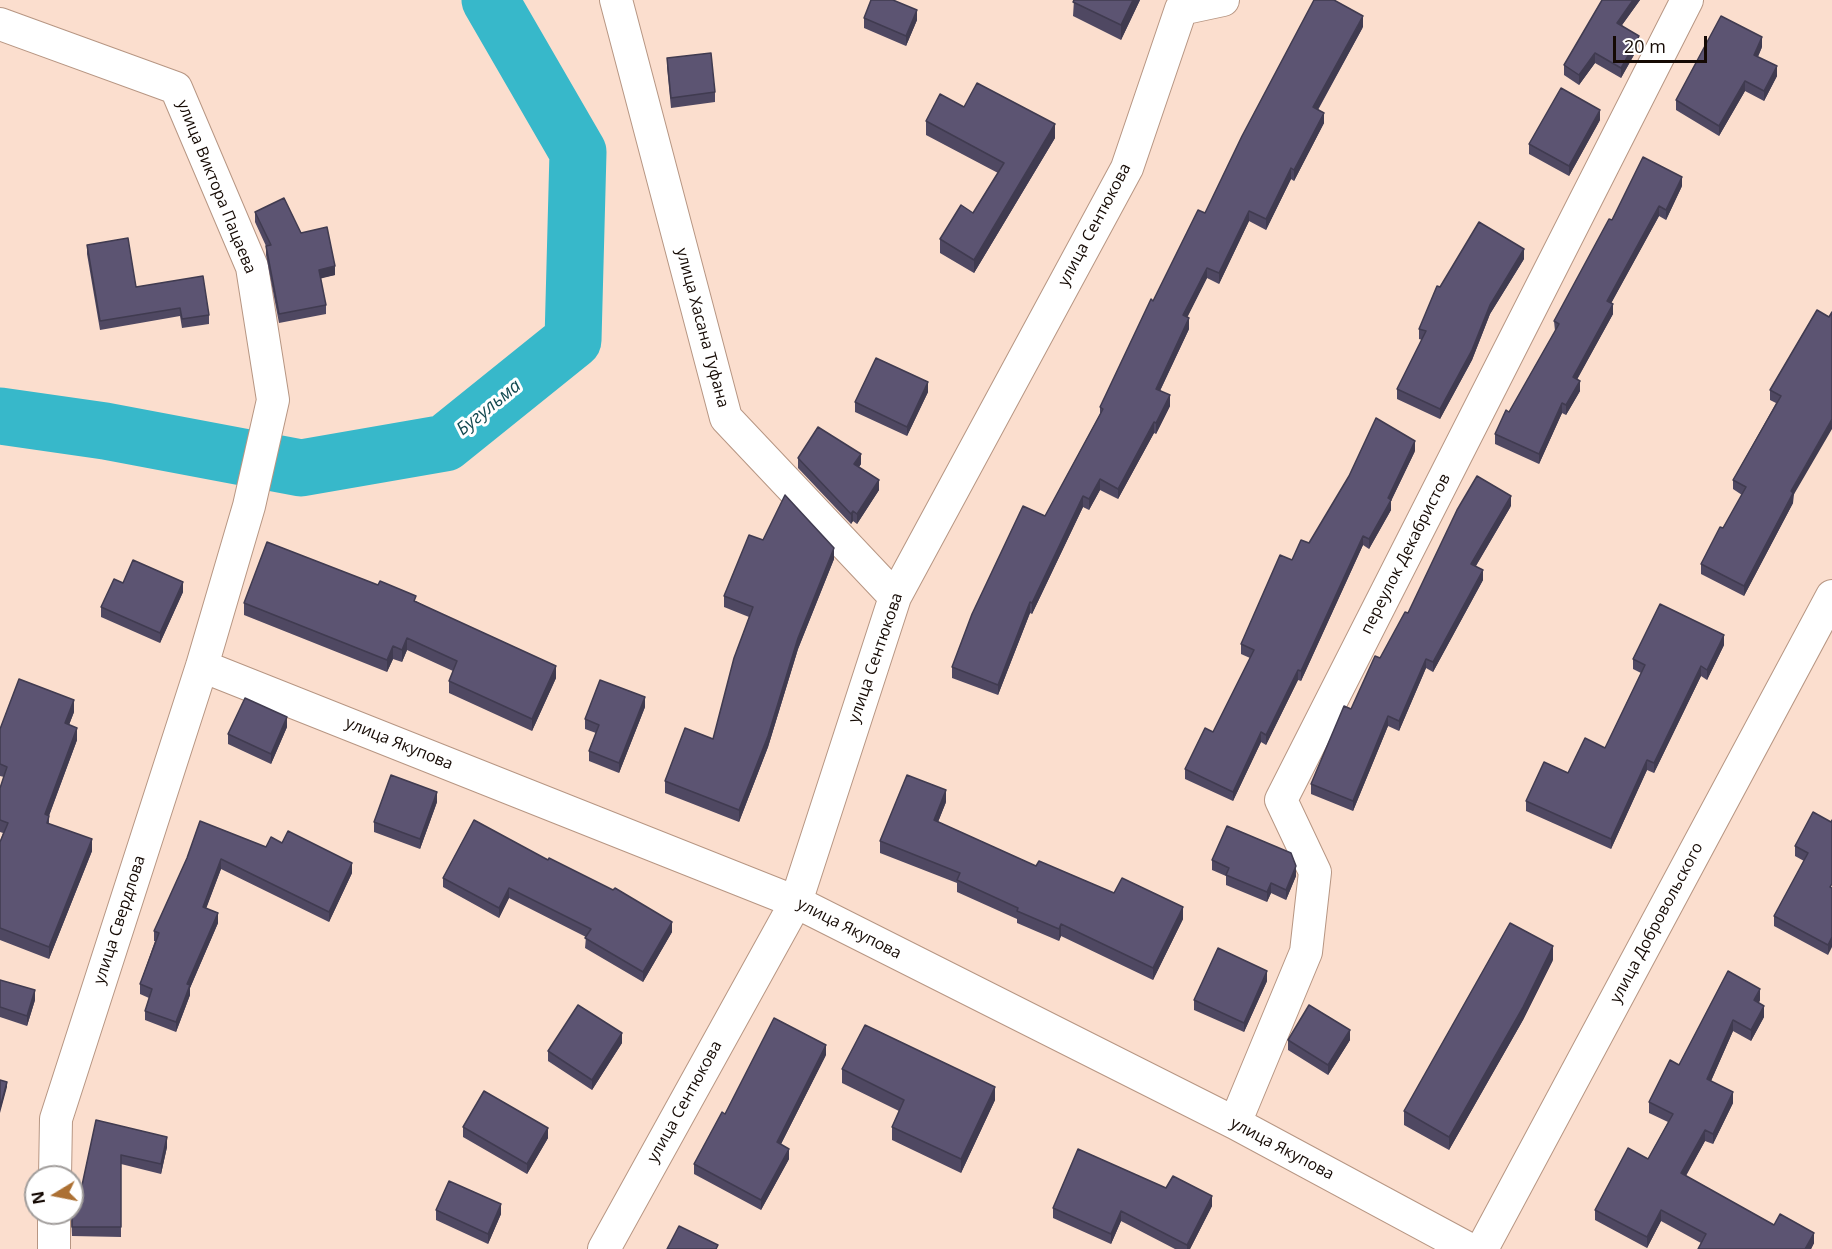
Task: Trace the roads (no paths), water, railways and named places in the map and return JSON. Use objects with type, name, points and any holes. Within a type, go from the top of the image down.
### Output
[{"type":"street","name":"улица Хасана Туфана","points":[[616,0],[726,418],[895,597]]},
{"type":"street","name":"улица Сентюкова","points":[[604,1249],[796,902],[895,597],[1127,168],[1181,5],[1223,0]]},
{"type":"street","name":"переулок Декабристов","points":[[1235,1123],[1306,952],[1315,872],[1281,800],[1687,0]]},
{"type":"street","name":"улица Виктора Пацаева","points":[[0,24],[176,88],[252,267],[273,400]]},
{"type":"street","name":"улица Свердлова","points":[[55,1165],[56,1119],[202,666],[249,506],[273,400]]},
{"type":"street","name":"улица Добровольского","points":[[1482,1249],[1832,596]]},
{"type":"street","name":"улица Якупова","points":[[202,666],[796,902],[1235,1123],[1469,1249]]},
{"type":"street","points":[[54,1225],[54,1249]]},
{"type":"waterway","name":"Бугульма","points":[[0,416],[105,431],[301,468],[445,443],[573,340],[578,152],[490,0]]}]
